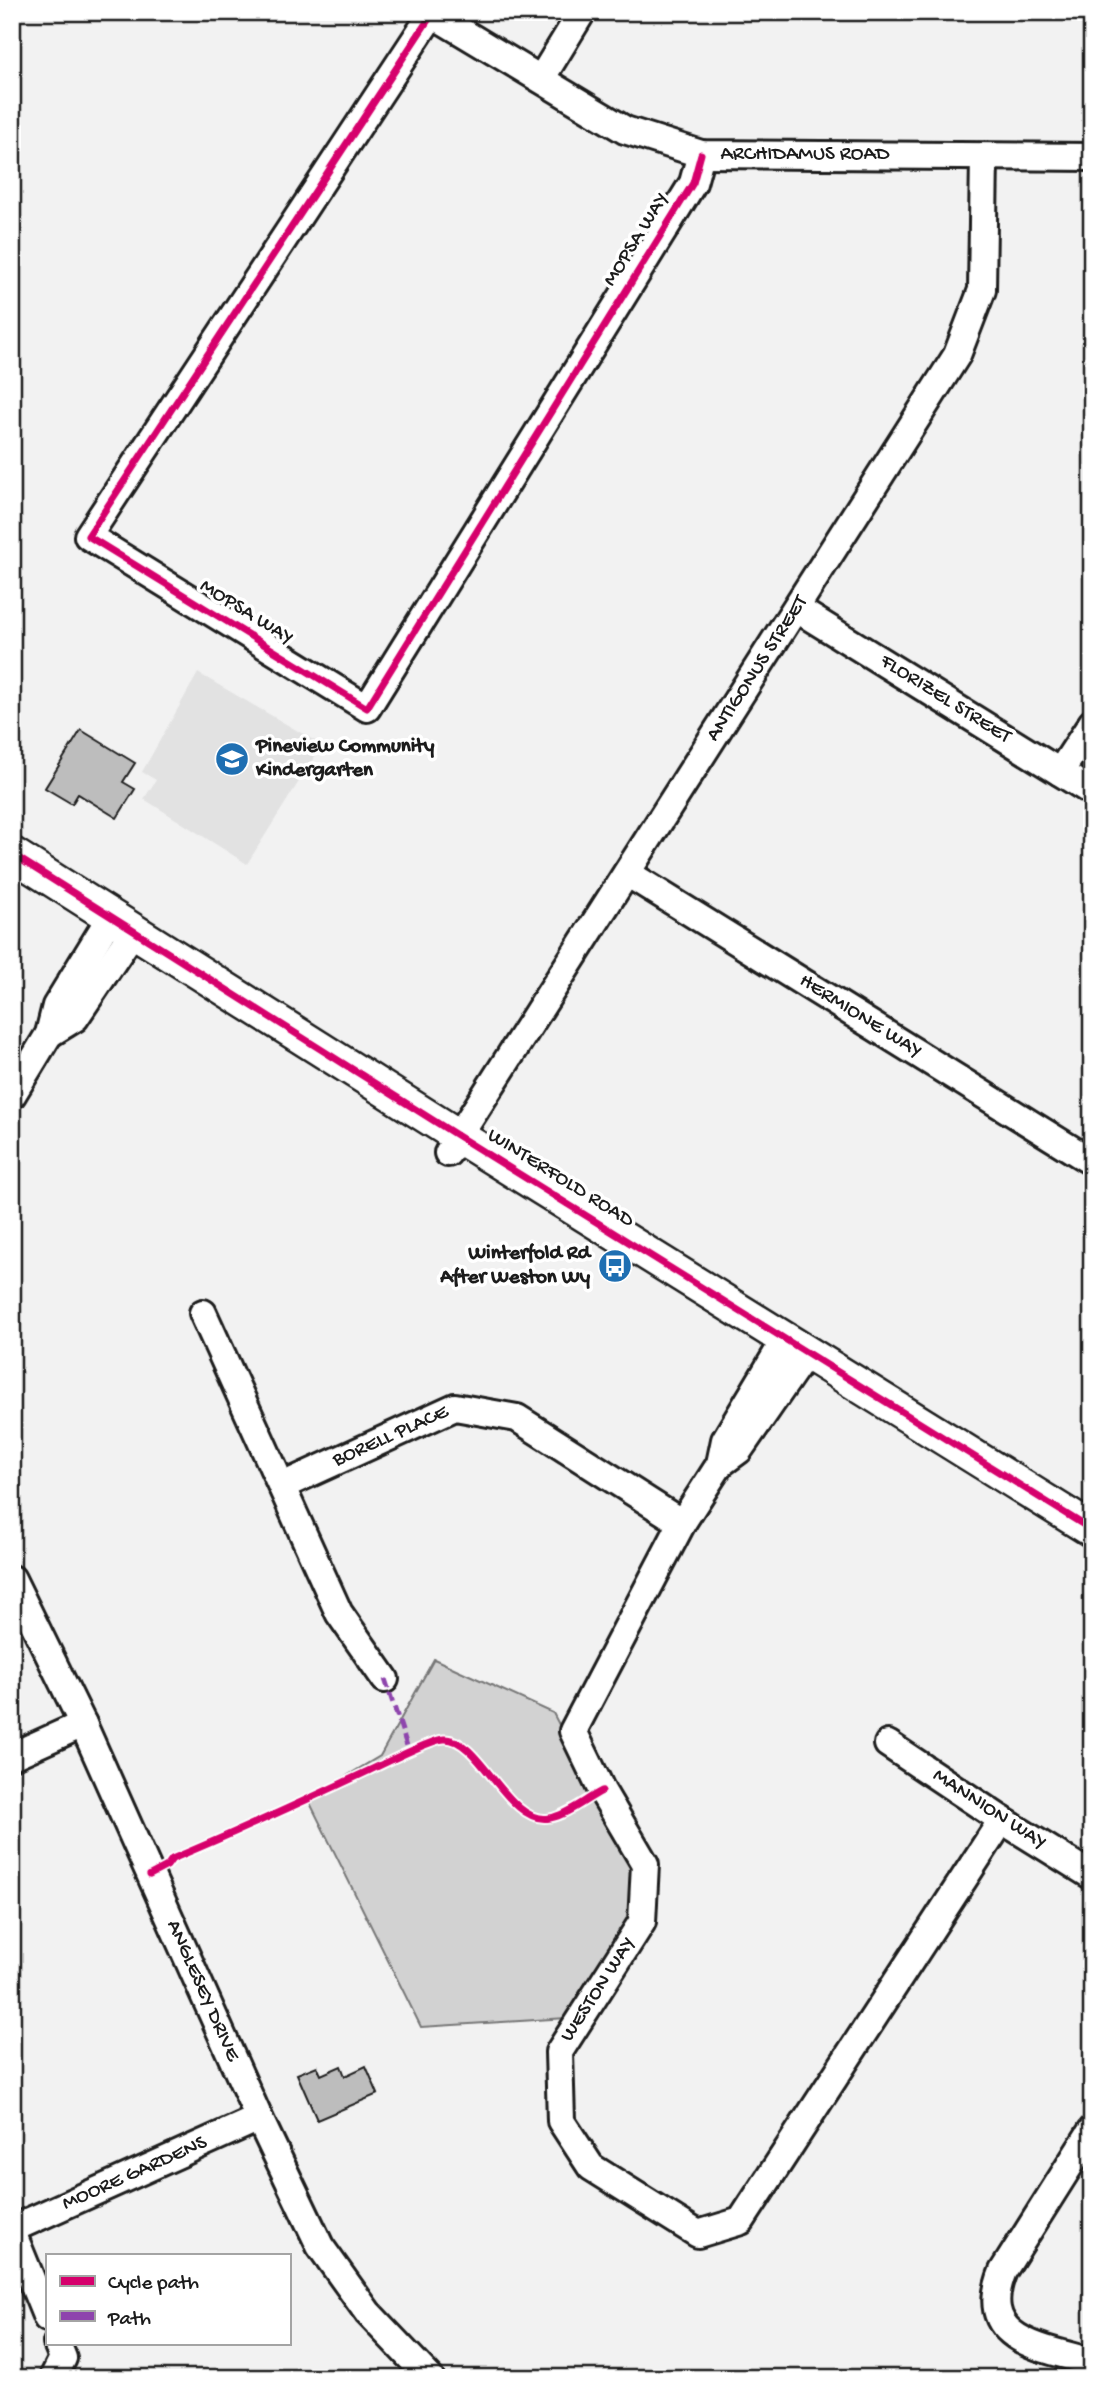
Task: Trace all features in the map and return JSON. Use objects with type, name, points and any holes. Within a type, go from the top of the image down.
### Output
[{"type":"main road","name":"WINTERFOLD ROAD","points":[[12,854],[117,932],[453,1145],[791,1354],[1092,1530]]},
{"type":"main road","name":"WINTERFOLD ROAD","points":[[12,876],[117,932]]},
{"type":"main road","name":"WINTERFOLD ROAD","points":[[791,1354],[1092,1551]]},
{"type":"street","points":[[541,79],[582,12]]},
{"type":"street","name":"ARCHIDAMUS ROAD","points":[[430,13],[625,130],[701,155],[1092,157]]},
{"type":"street","name":"MOPSA WAY","points":[[430,13],[88,536],[367,708],[693,183],[701,155]]},
{"type":"street","name":"ANTIGONUS STREET","points":[[453,1145],[957,355],[982,290],[984,157]]},
{"type":"street","name":"FLORIZEL STREET","points":[[797,609],[1092,792]]},
{"type":"street","points":[[1060,772],[1092,723]]},
{"type":"street","name":"HERMIONE WAY","points":[[627,873],[1092,1162]]},
{"type":"street","points":[[12,1095],[49,1034],[75,1018],[117,932]]},
{"type":"street","points":[[203,1313],[339,1613],[385,1679]]},
{"type":"street","name":"WESTON WAY","points":[[791,1354],[740,1450],[720,1464],[682,1523],[573,1731],[602,1791],[645,1864],[642,1922],[559,2052],[561,2121],[592,2167],[698,2234],[741,2221],[1002,1820]]},
{"type":"street","name":"BORELL PLACE","points":[[282,1486],[454,1407],[517,1418],[682,1523]]},
{"type":"street","name":"ANGLESEY DRIVE","points":[[12,1579],[83,1724],[258,2118],[320,2246],[368,2313],[430,2378]]},
{"type":"street","points":[[12,1756],[83,1724]]},
{"type":"street","name":"MANNION WAY","points":[[888,1744],[1092,1876]]},
{"type":"street","name":"MOORE GARDENS","points":[[46,2316],[12,2231],[258,2118]]},
{"type":"street","points":[[1092,2130],[1003,2271],[996,2289],[996,2309],[1002,2324],[1012,2335],[1029,2344],[1092,2362]]},
{"type":"street","points":[[53,2378],[63,2358],[57,2344]]},
{"type":"shaded area","name":"Pineview Community Kindergarten","points":[[198,673],[322,745],[247,864],[144,799],[156,780],[142,772]]},
{"type":"shaded area","points":[[434,1659],[553,1713],[632,1866],[631,1916],[567,2018],[421,2027],[308,1799],[380,1756]]},
{"type":"building","points":[[81,730],[135,763],[123,782],[135,789],[117,818],[78,794],[72,804],[45,788]]},
{"type":"building","points":[[317,2066],[321,2075],[341,2066],[345,2076],[366,2066],[378,2094],[317,2120],[297,2074]]},
{"type":"marked path","points":[[385,1679],[409,1752]]},
{"type":"cycle path","points":[[432,14],[88,536],[367,708],[693,183],[701,154]]},
{"type":"cycle path","points":[[12,854],[458,1136],[1092,1530]]},
{"type":"cycle path","points":[[150,1875],[167,1866],[172,1859],[437,1740],[457,1742],[470,1751],[508,1796],[521,1809],[535,1817],[556,1816],[602,1791]]},
{"type":"place","name":"Pineview Community Kindergarten","points":[[232,759]]},
{"type":"place","name":"Winterfold Rd After Weston Wy","points":[[615,1266]]}]
